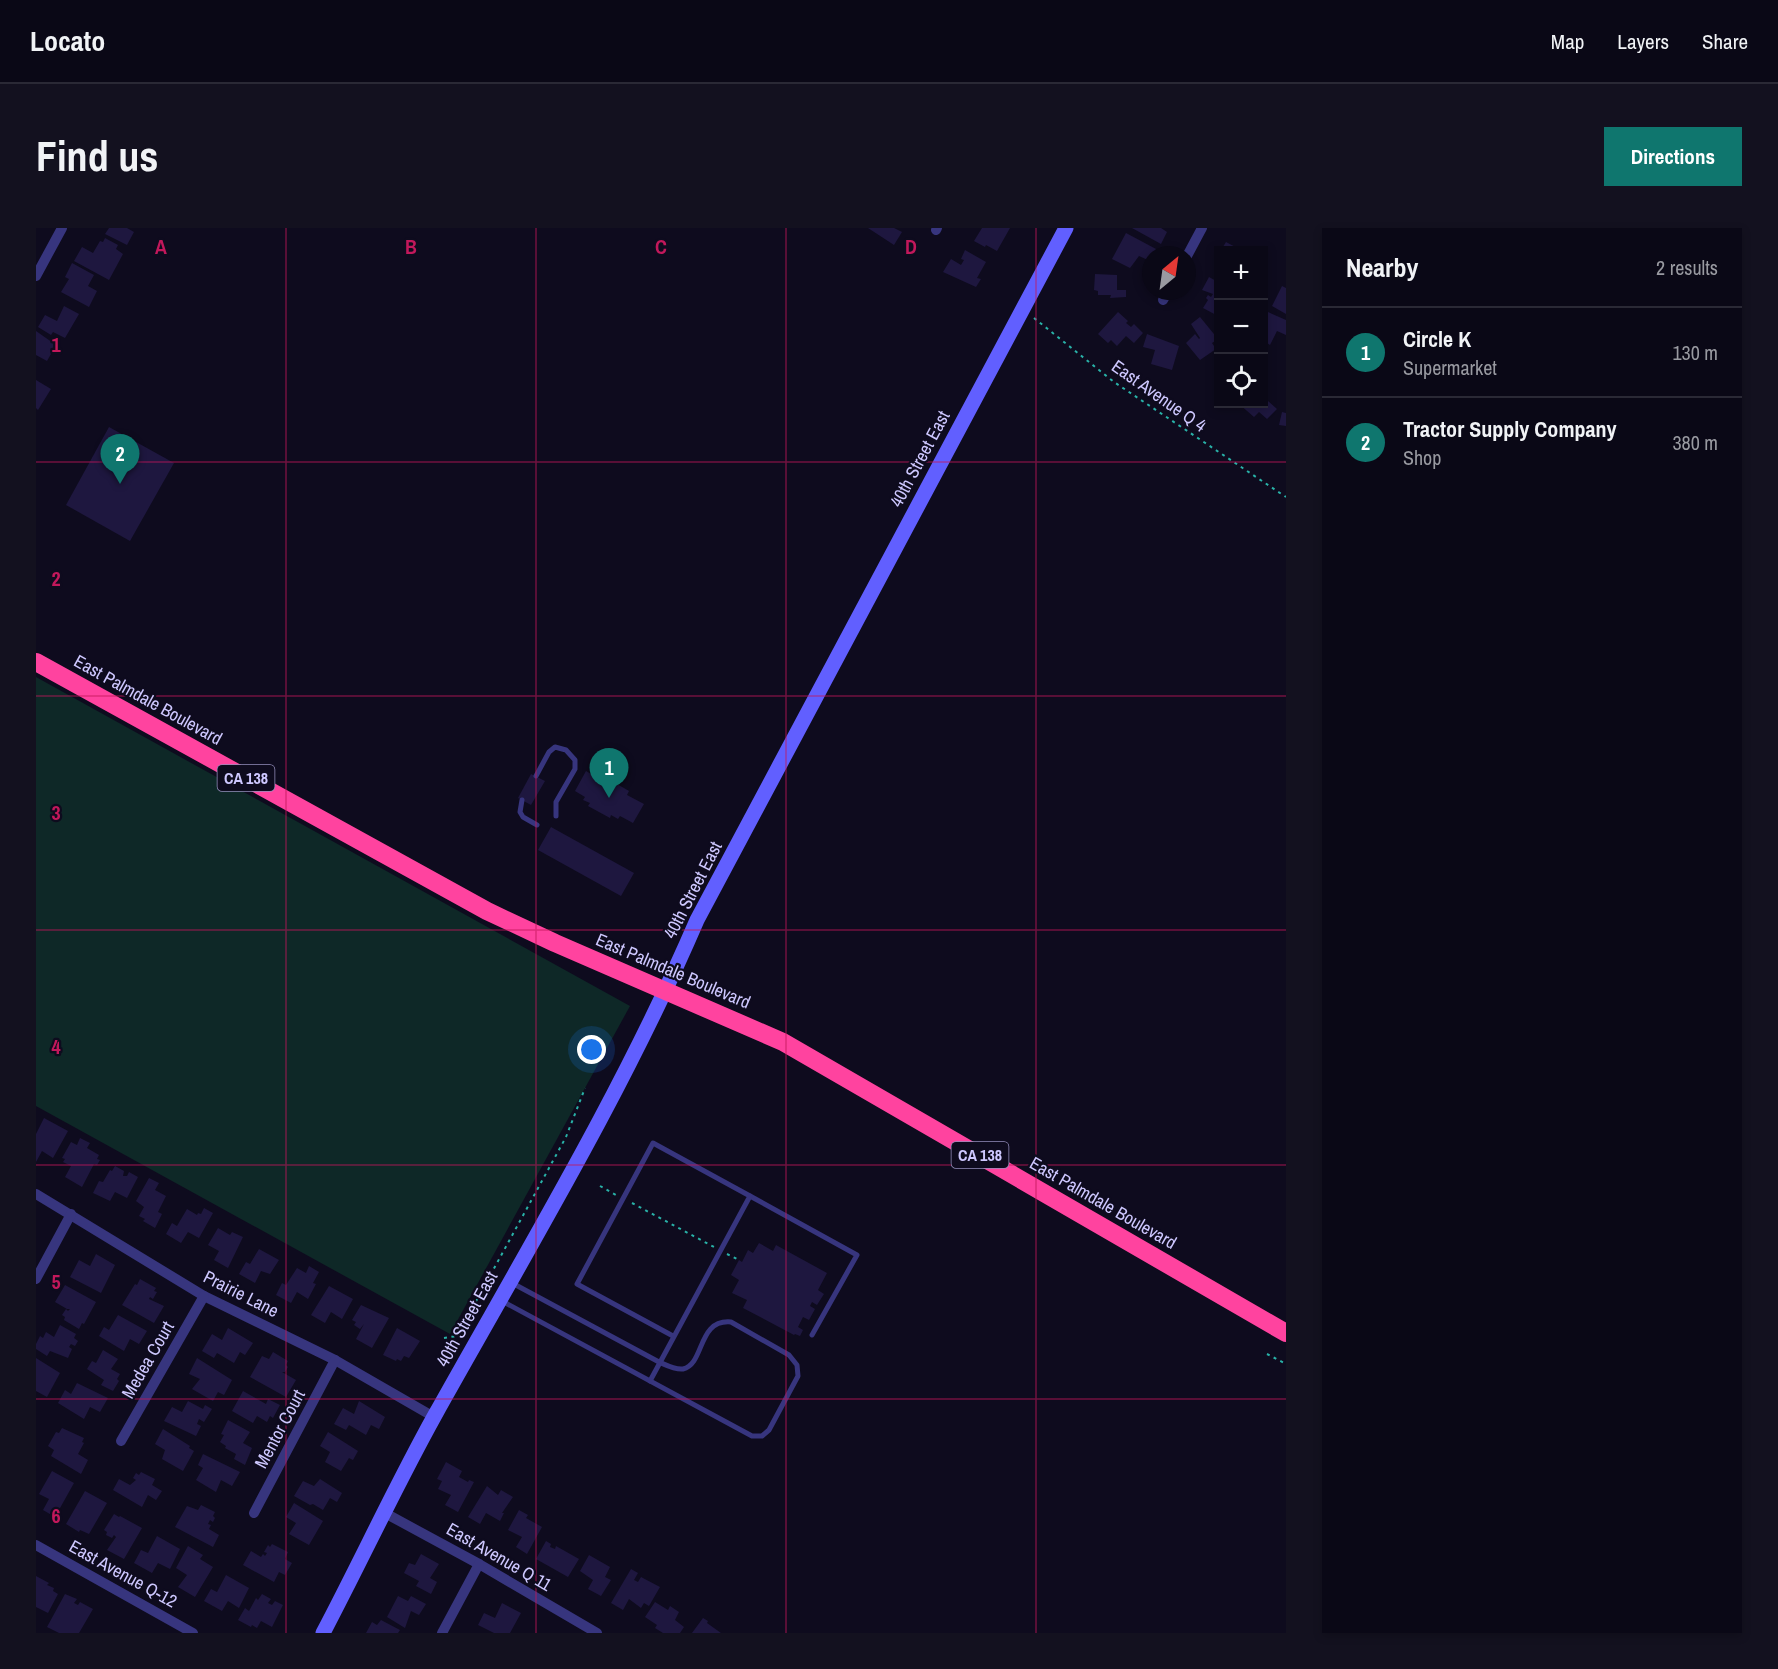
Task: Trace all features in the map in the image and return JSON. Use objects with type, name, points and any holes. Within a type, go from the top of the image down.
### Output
[{"type":"highway","name":"East Palmdale Boulevard","points":[[36,662],[487,911],[783,1042],[1286,1333]]},
{"type":"main road","name":"40th Street East","points":[[323,1633],[383,1512],[434,1417],[620,1083],[667,990],[697,920],[1066,228]]},
{"type":"street","points":[[36,276],[62,228]]},
{"type":"street","points":[[1192,246],[1202,228]]},
{"type":"street","name":"Prairie Lane","points":[[36,1194],[204,1296],[335,1360],[434,1417]]},
{"type":"street","points":[[36,1278],[71,1214]]},
{"type":"street","name":"Medea Court","points":[[121,1441],[204,1296]]},
{"type":"street","name":"Mentor Court","points":[[254,1513],[335,1360]]},
{"type":"street","name":"East Avenue Q 11","points":[[383,1512],[479,1564],[597,1633]]},
{"type":"street","name":"East Avenue Q-12","points":[[36,1545],[193,1633]]},
{"type":"street","points":[[442,1633],[479,1564]]},
{"type":"lane","points":[[536,776],[549,752],[555,747],[566,750],[575,760],[575,768],[556,802],[556,816]]},
{"type":"lane","points":[[522,800],[520,812],[537,825]]},
{"type":"lane","points":[[673,1336],[577,1284],[653,1143],[857,1255],[812,1335]]},
{"type":"lane","points":[[650,1380],[750,1196]]},
{"type":"lane","points":[[501,1300],[752,1436],[762,1436],[770,1430],[798,1376],[797,1365],[789,1355],[731,1322],[721,1321],[712,1327],[690,1365],[683,1369],[674,1368],[510,1283]]},
{"type":"path","name":"East Avenue Q 4","points":[[1022,309],[1114,382],[1286,497]]},
{"type":"path","points":[[444,1338],[457,1336],[566,1137],[585,1088]]},
{"type":"path","points":[[600,1186],[739,1260]]},
{"type":"path","points":[[1267,1354],[1286,1364]]},
{"type":"green space","points":[[36,677],[630,1006],[450,1334],[36,1106]]},
{"type":"building","points":[[109,228],[127,228],[134,232],[127,245],[105,234]]},
{"type":"building","points":[[868,228],[894,228],[902,232],[894,245]]},
{"type":"building","points":[[982,228],[1010,228],[997,251],[974,241]]},
{"type":"building","points":[[1132,228],[1161,228],[1167,232],[1161,244]]},
{"type":"building","points":[[1126,233],[1150,246],[1142,246],[1142,257],[1139,256],[1130,268],[1112,259]]},
{"type":"building","points":[[105,238],[118,245],[116,249],[123,254],[109,280],[74,261],[82,247],[93,253],[100,241],[103,242]]},
{"type":"building","points":[[965,250],[986,262],[977,278],[981,279],[976,287],[943,272],[951,259],[961,265]]},
{"type":"building","points":[[72,263],[94,275],[88,286],[97,291],[89,307],[61,292],[69,279],[65,277]]},
{"type":"building","points":[[1095,274],[1117,275],[1117,290],[1126,290],[1126,297],[1110,298],[1111,295],[1098,295],[1098,291],[1094,290]]},
{"type":"building","points":[[1209,277],[1214,280],[1214,314],[1203,308],[1208,295],[1211,297],[1213,294],[1202,290]]},
{"type":"building","points":[[1282,286],[1286,288],[1286,314],[1272,306]]},
{"type":"building","points":[[64,306],[79,314],[65,338],[53,332],[51,335],[38,327],[45,315],[57,321]]},
{"type":"building","points":[[1118,312],[1128,321],[1126,323],[1131,327],[1134,324],[1143,333],[1134,343],[1126,336],[1117,346],[1111,340],[1108,343],[1098,334]]},
{"type":"building","points":[[1268,312],[1286,320],[1286,335],[1277,331],[1270,345],[1268,344]]},
{"type":"building","points":[[1200,317],[1214,334],[1212,343],[1214,350],[1200,360],[1186,343],[1195,334],[1200,338],[1191,324]]},
{"type":"building","points":[[36,331],[56,345],[47,361],[36,355]]},
{"type":"building","points":[[1147,334],[1179,346],[1172,370],[1151,364],[1155,350],[1143,347]]},
{"type":"building","points":[[36,380],[51,389],[38,410],[36,408]]},
{"type":"building","points":[[1268,401],[1277,409],[1267,419],[1259,412],[1254,417],[1244,408],[1268,408]]},
{"type":"building","points":[[1282,412],[1286,413],[1286,426],[1279,425]]},
{"type":"building","points":[[109,427],[174,463],[130,541],[66,505]]},
{"type":"building","points":[[586,771],[603,781],[605,777],[629,791],[627,795],[644,804],[633,823],[620,816],[618,819],[611,815],[610,818],[588,806],[590,803],[583,800],[585,797],[575,791]]},
{"type":"building","points":[[531,774],[545,781],[531,805],[518,798]]},
{"type":"building","points":[[551,827],[634,873],[621,896],[538,850]]},
{"type":"building","points":[[44,1118],[68,1131],[53,1158],[42,1151],[36,1162],[36,1134]]},
{"type":"building","points":[[80,1138],[90,1143],[87,1148],[99,1155],[97,1159],[100,1160],[97,1165],[94,1164],[82,1187],[65,1177],[71,1166],[63,1162],[65,1159],[62,1158],[71,1142],[77,1145]]},
{"type":"building","points":[[115,1166],[124,1171],[123,1176],[127,1176],[129,1172],[138,1177],[127,1198],[115,1192],[110,1201],[93,1193],[99,1181],[103,1182]]},
{"type":"building","points":[[149,1178],[159,1183],[155,1190],[166,1196],[158,1212],[162,1214],[155,1228],[139,1216],[144,1207],[136,1201]]},
{"type":"building","points":[[204,1208],[213,1213],[199,1238],[188,1232],[181,1243],[166,1234],[172,1223],[177,1226],[187,1209],[197,1215],[201,1214]]},
{"type":"building","points":[[218,1228],[230,1235],[232,1232],[243,1237],[228,1268],[214,1260],[219,1251],[208,1245]]},
{"type":"building","points":[[759,1243],[773,1251],[776,1245],[827,1273],[818,1290],[824,1294],[817,1305],[812,1302],[810,1306],[815,1309],[809,1320],[803,1317],[798,1327],[803,1330],[800,1336],[743,1308],[747,1300],[732,1293],[739,1280],[731,1275],[739,1260],[742,1262],[748,1250],[753,1253]]},
{"type":"building","points":[[259,1249],[279,1260],[270,1274],[261,1271],[255,1283],[239,1274],[246,1262],[250,1264]]},
{"type":"building","points":[[96,1254],[115,1265],[101,1293],[70,1277],[79,1260],[90,1266]]},
{"type":"building","points":[[309,1266],[319,1272],[308,1299],[297,1292],[291,1303],[276,1295],[282,1283],[286,1285],[297,1268],[306,1273]]},
{"type":"building","points":[[140,1279],[156,1288],[154,1291],[157,1292],[153,1299],[150,1297],[149,1299],[164,1306],[154,1323],[122,1305]]},
{"type":"building","points":[[65,1285],[96,1302],[79,1329],[64,1320],[65,1317],[62,1315],[66,1309],[68,1311],[70,1309],[55,1302]]},
{"type":"building","points":[[329,1286],[353,1299],[342,1319],[331,1312],[325,1323],[311,1315]]},
{"type":"building","points":[[361,1305],[389,1318],[372,1348],[356,1339],[364,1324],[360,1329],[354,1325],[356,1322],[352,1320]]},
{"type":"building","points":[[118,1315],[147,1331],[139,1344],[130,1339],[124,1351],[99,1336],[104,1327],[109,1330]]},
{"type":"building","points":[[60,1325],[76,1334],[74,1338],[78,1341],[75,1346],[71,1344],[69,1347],[72,1349],[68,1358],[50,1351],[47,1356],[36,1349],[40,1336],[43,1338],[46,1332],[54,1337]]},
{"type":"building","points":[[228,1328],[253,1343],[245,1355],[240,1352],[234,1363],[217,1353],[214,1358],[202,1351],[212,1334],[222,1340]]},
{"type":"building","points":[[397,1328],[420,1341],[409,1358],[404,1356],[401,1361],[383,1355]]},
{"type":"building","points":[[103,1350],[118,1359],[111,1369],[120,1374],[113,1391],[101,1385],[104,1380],[87,1369],[92,1361],[96,1363]]},
{"type":"building","points":[[273,1352],[288,1361],[286,1365],[288,1367],[285,1372],[282,1372],[296,1380],[286,1397],[250,1377],[262,1356],[269,1359]]},
{"type":"building","points":[[36,1358],[60,1373],[47,1397],[36,1391]]},
{"type":"building","points":[[197,1358],[232,1380],[224,1395],[218,1392],[213,1401],[192,1389],[200,1379],[189,1374]]},
{"type":"building","points":[[77,1383],[108,1398],[100,1412],[90,1407],[84,1419],[58,1403],[65,1390],[71,1394]]},
{"type":"building","points":[[243,1391],[266,1404],[268,1399],[280,1405],[273,1418],[270,1416],[267,1422],[257,1416],[253,1423],[232,1411]]},
{"type":"building","points":[[188,1401],[203,1409],[205,1405],[212,1409],[204,1422],[199,1419],[197,1424],[201,1426],[196,1436],[164,1421],[172,1407],[182,1412]]},
{"type":"building","points":[[359,1401],[385,1417],[379,1429],[371,1425],[366,1435],[349,1425],[346,1430],[334,1424],[343,1408],[354,1414]]},
{"type":"building","points":[[228,1420],[250,1432],[243,1443],[252,1448],[245,1465],[234,1459],[236,1454],[220,1442]]},
{"type":"building","points":[[62,1428],[84,1438],[78,1454],[88,1460],[81,1474],[51,1456],[54,1450],[48,1446],[56,1432],[59,1433]]},
{"type":"building","points":[[163,1429],[194,1451],[183,1471],[162,1459],[165,1450],[155,1444]]},
{"type":"building","points":[[328,1432],[358,1451],[353,1460],[349,1458],[341,1471],[325,1462],[330,1452],[320,1446]]},
{"type":"building","points":[[203,1454],[240,1472],[232,1486],[221,1480],[216,1492],[196,1480],[203,1468],[198,1465]]},
{"type":"building","points":[[446,1462],[462,1471],[459,1477],[468,1482],[469,1480],[474,1482],[458,1512],[445,1505],[451,1495],[438,1489],[442,1481],[437,1479]]},
{"type":"building","points":[[52,1471],[74,1483],[55,1517],[43,1510],[49,1499],[39,1494]]},
{"type":"building","points":[[141,1472],[155,1479],[152,1485],[162,1491],[156,1500],[148,1495],[142,1507],[113,1490],[119,1479],[130,1485],[136,1480],[133,1478],[136,1473],[139,1475]]},
{"type":"building","points":[[320,1479],[342,1493],[337,1502],[330,1498],[323,1510],[294,1496],[303,1481],[314,1486]]},
{"type":"building","points":[[487,1486],[498,1495],[501,1490],[513,1497],[502,1513],[504,1513],[500,1521],[486,1513],[480,1524],[468,1517]]},
{"type":"building","points":[[85,1491],[107,1503],[89,1534],[80,1530],[79,1532],[66,1524]]},
{"type":"building","points":[[294,1503],[323,1521],[309,1545],[289,1534],[296,1523],[286,1517]]},
{"type":"building","points":[[201,1505],[215,1512],[213,1522],[210,1520],[208,1524],[211,1525],[209,1529],[219,1535],[213,1547],[175,1527],[187,1506],[198,1510]]},
{"type":"building","points":[[519,1510],[528,1515],[526,1518],[542,1527],[527,1554],[516,1547],[522,1537],[508,1530]]},
{"type":"building","points":[[114,1514],[142,1528],[124,1559],[107,1550],[116,1537],[106,1535],[107,1532],[104,1530]]},
{"type":"building","points":[[157,1536],[180,1549],[170,1569],[158,1563],[152,1573],[134,1563],[141,1550],[148,1553]]},
{"type":"building","points":[[546,1541],[551,1544],[550,1547],[555,1549],[556,1546],[579,1559],[568,1577],[536,1559]]},
{"type":"building","points":[[272,1544],[288,1552],[285,1559],[292,1563],[285,1575],[279,1572],[274,1582],[243,1565],[251,1551],[261,1557],[263,1554],[265,1556],[267,1553],[264,1552],[268,1545],[270,1547]]},
{"type":"building","points":[[188,1546],[203,1555],[200,1559],[213,1567],[195,1597],[178,1587],[187,1575],[176,1568]]},
{"type":"building","points":[[421,1554],[439,1564],[430,1578],[437,1582],[431,1594],[416,1586],[419,1581],[404,1573],[409,1563],[415,1565]]},
{"type":"building","points":[[589,1555],[610,1567],[605,1577],[611,1580],[601,1596],[588,1589],[593,1580],[580,1571]]},
{"type":"building","points":[[631,1569],[638,1573],[634,1580],[638,1582],[641,1577],[660,1587],[649,1606],[644,1603],[641,1608],[629,1599],[623,1610],[611,1603]]},
{"type":"building","points":[[226,1575],[249,1588],[239,1608],[228,1601],[222,1611],[204,1601],[211,1589],[217,1592]]},
{"type":"building","points":[[36,1576],[49,1583],[47,1585],[54,1588],[53,1591],[58,1594],[48,1613],[36,1607]]},
{"type":"building","points":[[65,1594],[77,1599],[74,1603],[78,1605],[80,1602],[93,1609],[79,1633],[59,1633],[47,1627]]},
{"type":"building","points":[[262,1594],[271,1599],[268,1603],[272,1605],[275,1601],[283,1605],[272,1627],[261,1621],[257,1628],[252,1625],[251,1627],[238,1620],[245,1608],[249,1611],[256,1598],[258,1600]]},
{"type":"building","points":[[398,1596],[408,1601],[411,1596],[426,1604],[419,1615],[411,1611],[405,1628],[387,1617]]},
{"type":"building","points":[[655,1602],[668,1610],[670,1606],[679,1612],[675,1620],[684,1627],[680,1633],[663,1633],[655,1628],[657,1625],[645,1617]]},
{"type":"building","points":[[502,1603],[521,1613],[510,1633],[494,1633],[478,1625],[484,1613],[495,1618]]},
{"type":"building","points":[[703,1618],[708,1621],[707,1623],[721,1633],[692,1633]]},
{"type":"building","points":[[381,1620],[400,1630],[398,1633],[366,1633],[372,1622],[377,1625]]},
{"type":"place","name":"Tractor Supply Company","points":[[120,484]]},
{"type":"place","name":"Circle K","points":[[609,798]]}]
